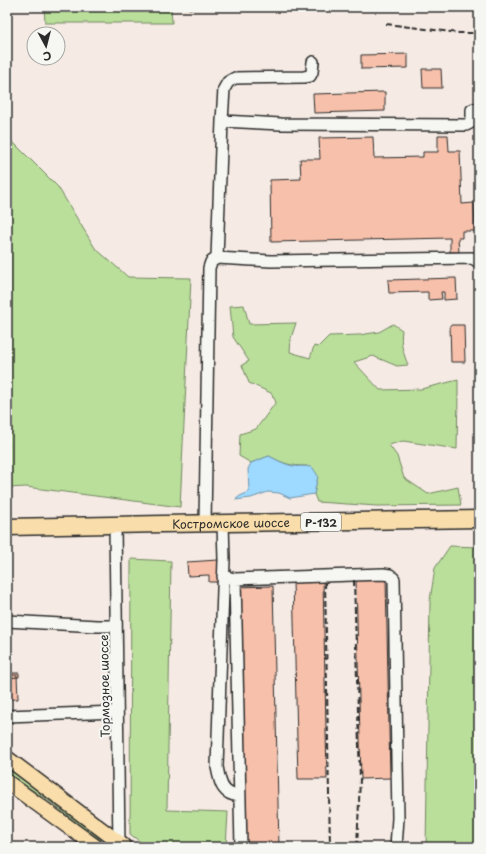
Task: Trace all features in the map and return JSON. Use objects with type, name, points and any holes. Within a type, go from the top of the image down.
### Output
[{"type":"highway","name":"Костромское шоссе","points":[[7,527],[479,519]]},
{"type":"main road","points":[[7,758],[121,845]]},
{"type":"main road","points":[[7,782],[96,847]]},
{"type":"street","points":[[218,258],[224,89],[228,82],[235,78],[310,76],[313,62]]},
{"type":"street","points":[[222,121],[281,124],[466,125],[472,121],[472,110],[479,109]]},
{"type":"street","points":[[205,524],[209,268],[211,262],[218,258],[271,261],[472,258],[479,262]]},
{"type":"street","points":[[223,523],[224,560],[217,767],[221,785],[227,793],[234,796],[240,796]]},
{"type":"street","name":"Тормозное шоссе","points":[[115,525],[117,712],[121,845]]},
{"type":"street","points":[[223,576],[235,579],[384,574],[390,575],[394,579],[398,818],[396,847]]},
{"type":"street","points":[[235,579],[241,847]]},
{"type":"street","points":[[7,621],[116,626]]},
{"type":"street","points":[[7,716],[117,712]]},
{"type":"green space","points":[[44,7],[171,7],[172,23],[45,23]]},
{"type":"green space","points":[[188,7],[348,7],[189,9]]},
{"type":"green space","points":[[7,136],[58,187],[95,248],[128,277],[191,278],[180,507],[26,487],[7,488],[7,446],[10,445],[7,443]]},
{"type":"green space","points":[[244,305],[249,324],[296,323],[291,338],[290,352],[310,358],[314,346],[318,347],[329,336],[359,335],[379,332],[393,324],[402,330],[402,348],[408,365],[397,366],[373,356],[354,362],[380,390],[421,389],[458,380],[457,449],[403,441],[389,445],[397,456],[404,478],[428,494],[458,487],[461,505],[377,506],[317,502],[314,494],[318,476],[307,466],[288,464],[269,456],[251,463],[239,456],[240,434],[256,429],[276,402],[271,393],[249,383],[242,365],[249,361],[233,337],[230,306]]},
{"type":"green space","points":[[450,546],[479,547],[479,847],[426,847],[430,600],[435,568]]},
{"type":"green space","points":[[131,559],[171,561],[167,810],[228,812],[226,847],[147,847],[130,834]]},
{"type":"green space","points":[[7,766],[102,838],[101,840],[46,799],[7,773]]},
{"type":"water","points":[[269,456],[290,465],[313,468],[318,476],[314,494],[290,498],[279,493],[268,492],[251,498],[235,500],[249,492],[248,469],[251,463]]},
{"type":"building","points":[[408,54],[408,68],[361,69],[361,55]]},
{"type":"building","points":[[422,69],[441,69],[442,88],[423,88]]},
{"type":"building","points":[[385,92],[385,111],[314,113],[313,94]]},
{"type":"building","points":[[438,135],[448,135],[449,151],[460,151],[462,204],[474,203],[475,231],[462,231],[462,238],[458,238],[459,252],[450,252],[450,238],[271,242],[270,180],[301,179],[300,159],[320,159],[319,138],[373,137],[374,158],[423,157],[423,152],[438,152]]},
{"type":"building","points":[[456,278],[457,299],[444,300],[444,292],[441,292],[442,299],[428,300],[428,292],[389,293],[388,280]]},
{"type":"building","points":[[450,325],[464,325],[465,362],[451,362]]},
{"type":"building","points":[[218,560],[219,582],[209,582],[209,575],[188,576],[187,562]]},
{"type":"building","points":[[386,579],[390,778],[361,779],[356,580]]},
{"type":"building","points":[[323,580],[327,779],[298,779],[293,581]]},
{"type":"building","points":[[273,586],[279,847],[242,847],[237,587]]},
{"type":"building","points":[[7,673],[19,673],[19,677],[7,678]]},
{"type":"building","points":[[9,675],[17,675],[18,699],[9,699]]},
{"type":"railway","points":[[386,24],[459,33],[479,33]]},
{"type":"railway","points":[[354,580],[360,779],[357,847]]},
{"type":"railway","points":[[325,582],[330,847]]}]
